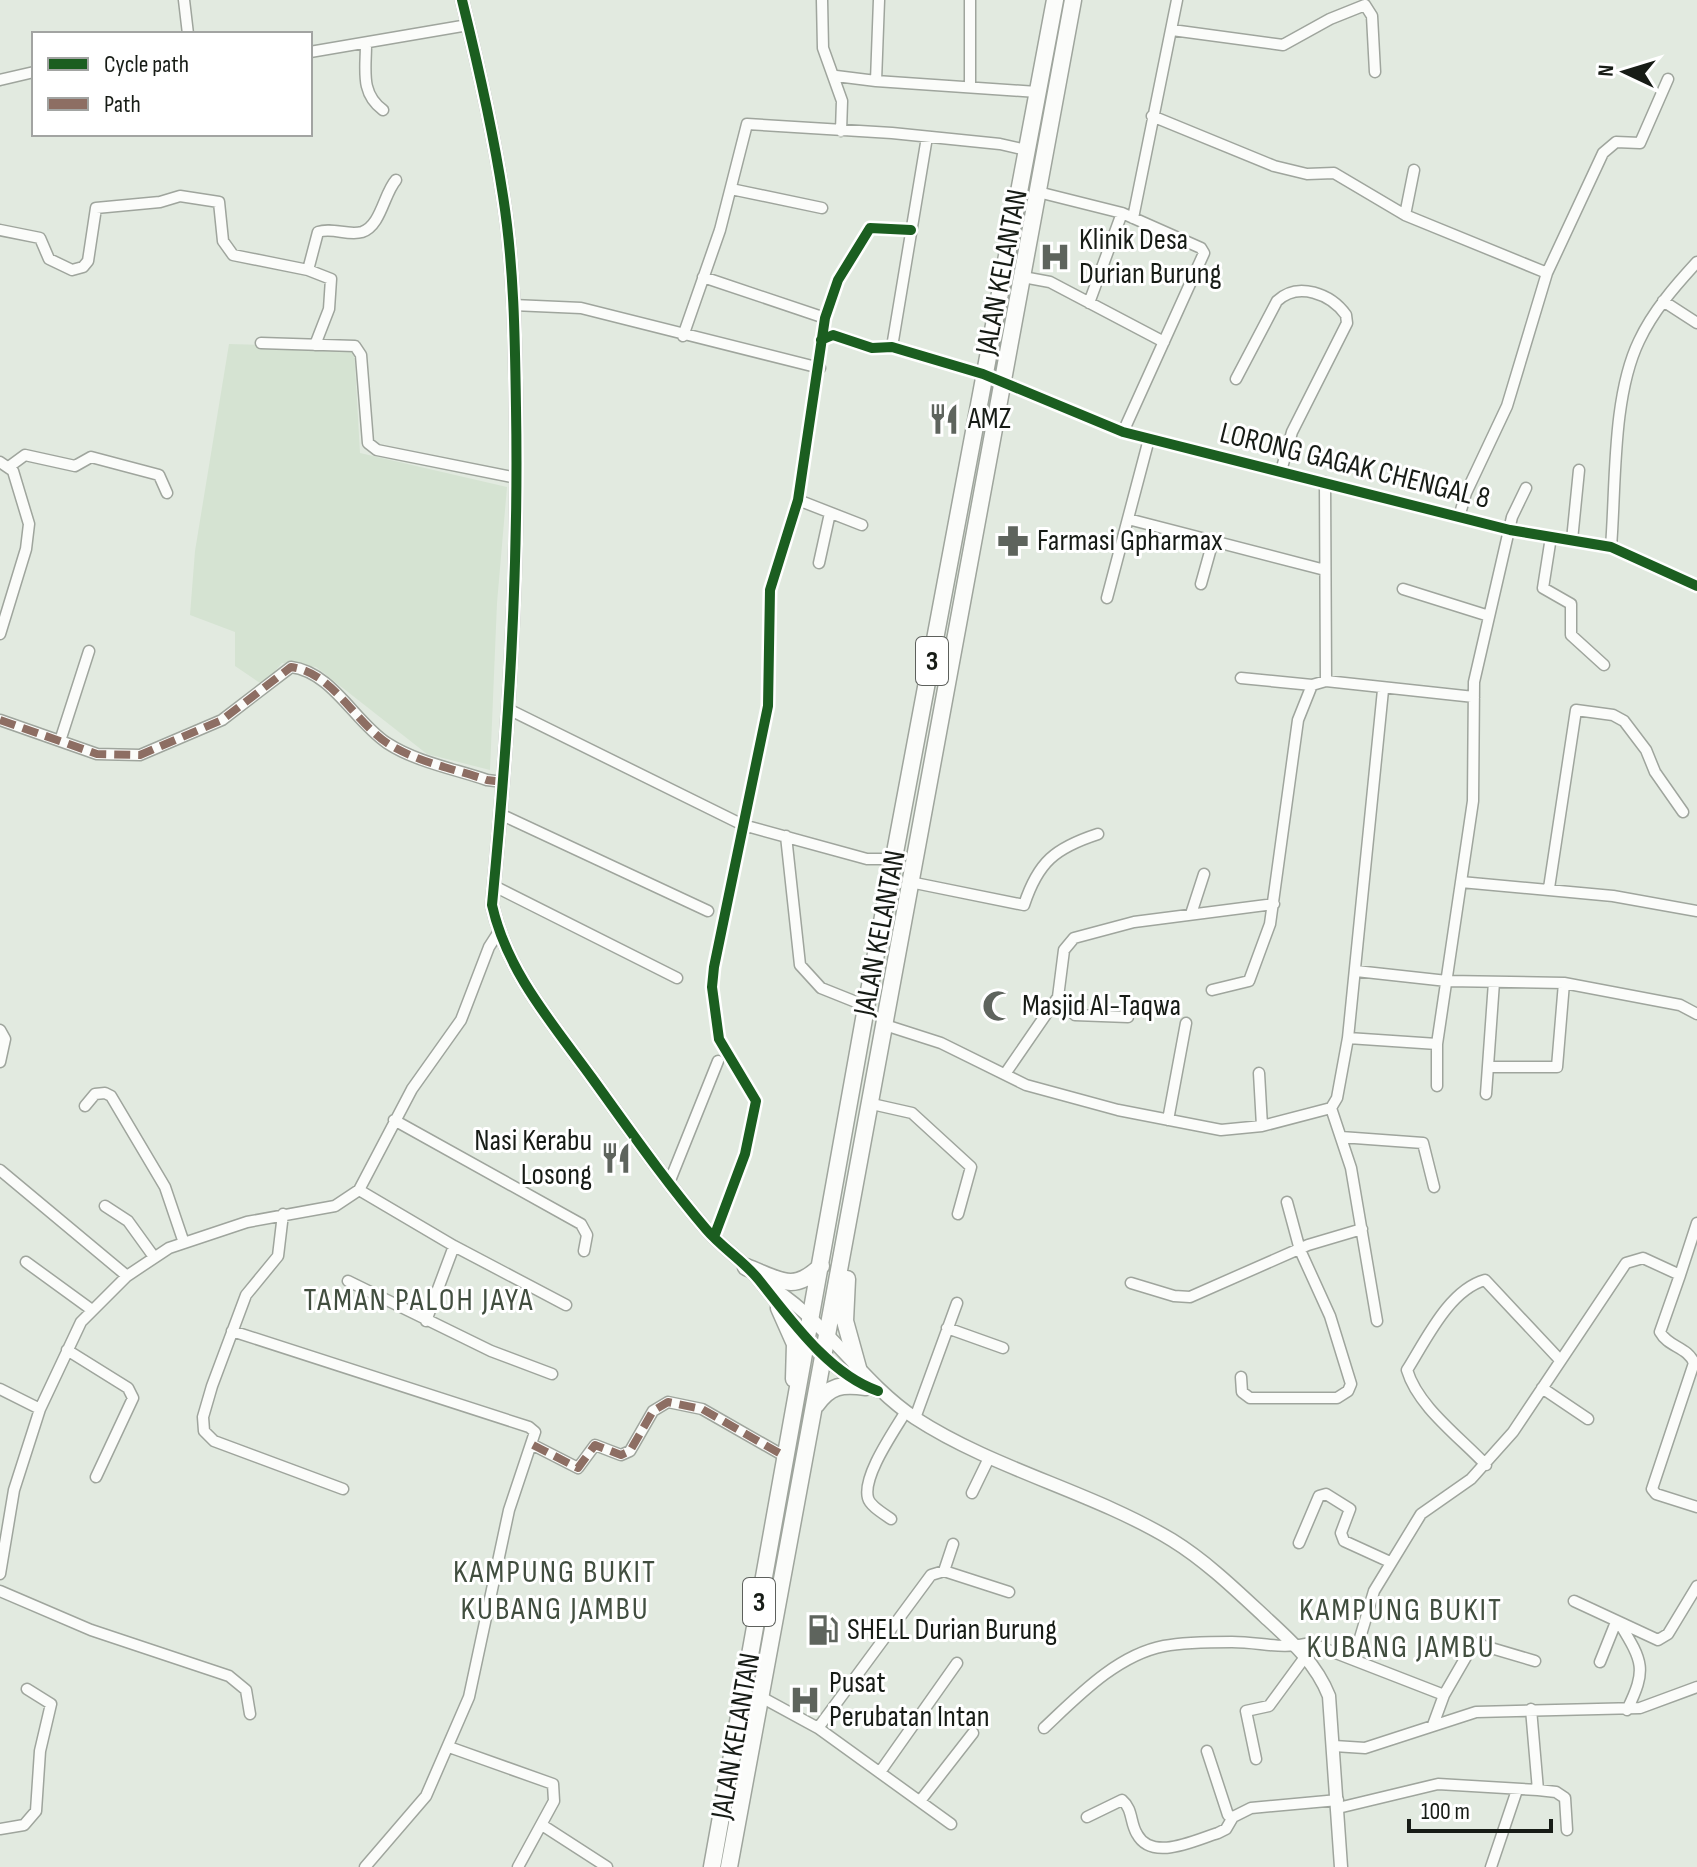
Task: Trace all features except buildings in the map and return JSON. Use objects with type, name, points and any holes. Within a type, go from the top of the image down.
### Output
[{"type":"highway","name":"JALAN KELANTAN","points":[[712,1867],[811,1330],[868,998],[1055,0]]},
{"type":"highway","name":"JALAN KELANTAN","points":[[729,1867],[1073,0]]},
{"type":"highway","points":[[868,998],[886,964],[896,962]]},
{"type":"highway","points":[[851,1218],[845,1321],[858,1368]]},
{"type":"highway","points":[[746,1267],[796,1283],[807,1280],[821,1266]]},
{"type":"highway","points":[[779,1308],[795,1344],[792,1428]]},
{"type":"highway","points":[[814,1408],[827,1390],[843,1384],[872,1389]]},
{"type":"street","points":[[184,0],[188,32]]},
{"type":"street","points":[[462,0],[504,199],[513,305],[517,478],[510,710],[492,905],[498,933],[507,956],[537,1002],[669,1183],[714,1237],[759,1281],[779,1308],[811,1330]]},
{"type":"street","points":[[822,0],[823,48],[836,76],[842,101],[841,131]]},
{"type":"street","points":[[876,81],[879,0]]},
{"type":"street","points":[[970,0],[970,85]]},
{"type":"street","points":[[1133,218],[1177,0]]},
{"type":"street","points":[[1172,30],[1283,45],[1367,2],[1372,16],[1375,72]]},
{"type":"street","points":[[312,52],[468,25]]},
{"type":"street","points":[[366,44],[366,88],[370,100],[383,110]]},
{"type":"street","points":[[0,80],[32,72]]},
{"type":"street","points":[[836,76],[1037,92]]},
{"type":"street","points":[[1459,517],[1466,493],[1507,406],[1547,273],[1603,153],[1616,142],[1640,143],[1668,79]]},
{"type":"street","points":[[1152,116],[1274,166],[1307,174],[1334,173],[1405,215],[1547,273]]},
{"type":"street","points":[[683,336],[731,189],[747,124],[927,137],[1000,144],[1026,150]]},
{"type":"street","points":[[892,347],[927,137]]},
{"type":"street","points":[[1405,215],[1414,170]]},
{"type":"street","points":[[308,270],[318,232],[326,229],[361,232],[368,228],[396,180]]},
{"type":"street","points":[[731,189],[822,208]]},
{"type":"street","points":[[1038,192],[1122,213],[1201,248],[1204,253],[1123,432]]},
{"type":"street","points":[[0,230],[40,238],[49,259],[72,270],[83,267],[88,261],[96,208],[160,202],[180,196],[199,197],[221,205],[223,241],[233,255],[328,275],[333,292],[315,345]]},
{"type":"street","points":[[1089,303],[1122,213]]},
{"type":"street","points":[[714,1237],[745,1154],[756,1101],[719,1039],[712,987],[768,706],[770,590],[798,500],[825,318],[838,280],[870,228],[911,230]]},
{"type":"street","points":[[1611,547],[1620,420],[1631,364],[1639,341],[1663,301],[1696,265]]},
{"type":"street","points":[[703,277],[825,318]]},
{"type":"street","points":[[1023,277],[1050,282],[1164,342]]},
{"type":"street","points":[[1236,379],[1277,301],[1285,293],[1297,290],[1314,292],[1346,315],[1347,323],[1292,432],[1281,471]]},
{"type":"street","points":[[1663,301],[1697,323]]},
{"type":"street","points":[[513,305],[581,308],[820,368]]},
{"type":"street","name":"LORONG GAGAK CHENGAL 8","points":[[821,340],[833,335],[872,348],[892,347],[983,374],[1123,432],[1149,439],[1510,530],[1611,547],[1697,586]]},
{"type":"street","points":[[261,343],[358,349],[368,443],[377,450],[517,478]]},
{"type":"street","points":[[1107,598],[1149,439]]},
{"type":"street","points":[[1,627],[26,549],[29,524],[5,464],[25,455],[79,466],[91,457],[159,475],[167,493]]},
{"type":"street","points":[[1572,540],[1579,470]]},
{"type":"street","points":[[1325,482],[1326,681]]},
{"type":"street","points":[[1437,1086],[1437,1044],[1473,801],[1477,665],[1510,530],[1526,488]]},
{"type":"street","points":[[798,500],[862,525]]},
{"type":"street","points":[[819,563],[830,513]]},
{"type":"street","points":[[1128,519],[1325,570]]},
{"type":"street","points":[[1551,537],[1543,588],[1571,604],[1571,635],[1604,665]]},
{"type":"street","points":[[1201,584],[1213,541]]},
{"type":"street","points":[[1403,589],[1489,616]]},
{"type":"street","points":[[60,741],[89,651]]},
{"type":"street","points":[[0,720],[97,754],[149,753],[222,720],[291,667],[317,674],[370,731],[390,745],[487,780],[503,782]]},
{"type":"street","points":[[1241,678],[1312,685],[1326,681],[1383,690],[1474,697]]},
{"type":"street","points":[[1212,990],[1245,984],[1252,977],[1274,904],[1298,720],[1312,685]]},
{"type":"street","points":[[885,1025],[941,1043],[1026,1085],[1221,1130],[1262,1126],[1331,1108],[1337,1098],[1348,1038],[1383,690]]},
{"type":"street","points":[[510,710],[743,825],[867,859],[894,859]]},
{"type":"street","points":[[1549,888],[1576,710],[1613,715],[1624,721],[1646,750],[1655,772],[1683,812]]},
{"type":"street","points":[[500,814],[708,911]]},
{"type":"street","points":[[910,882],[1024,905],[1033,877],[1052,855],[1098,834]]},
{"type":"street","points":[[786,836],[800,965],[821,988],[868,998]]},
{"type":"street","points":[[1191,914],[1204,874]]},
{"type":"street","points":[[1461,882],[1549,888],[1697,911]]},
{"type":"street","points":[[494,886],[677,978]]},
{"type":"street","points":[[1005,1074],[1058,997],[1064,950],[1074,938],[1134,922],[1274,904]]},
{"type":"street","points":[[0,1574],[14,1490],[40,1409],[67,1350],[92,1310],[127,1276],[154,1257],[184,1243],[283,1214],[335,1206],[359,1190],[412,1089],[461,1020],[489,947],[498,933]]},
{"type":"street","points":[[1356,971],[1447,981],[1564,983],[1680,1005],[1697,1014]]},
{"type":"street","points":[[1486,1094],[1494,982]]},
{"type":"street","points":[[1488,1067],[1557,1067],[1564,983]]},
{"type":"street","points":[[1058,997],[1075,1015],[1128,1017]]},
{"type":"street","points":[[1168,1120],[1186,1023]]},
{"type":"street","points":[[0,1030],[5,1039],[0,1062]]},
{"type":"street","points":[[1348,1038],[1437,1044]]},
{"type":"street","points":[[669,1183],[718,1061]]},
{"type":"street","points":[[1259,1073],[1262,1126]]},
{"type":"street","points":[[85,1106],[95,1094],[111,1096],[165,1187],[184,1243]]},
{"type":"street","points":[[872,1104],[912,1113],[971,1167],[958,1214]]},
{"type":"street","points":[[1331,1108],[1341,1137],[1362,1229],[1377,1321]]},
{"type":"street","points":[[394,1120],[581,1224],[587,1235],[584,1251]]},
{"type":"street","points":[[1341,1137],[1423,1143],[1427,1148],[1434,1187]]},
{"type":"street","points":[[0,1170],[127,1276]]},
{"type":"street","points":[[359,1190],[454,1246],[566,1305]]},
{"type":"street","points":[[1241,1377],[1242,1392],[1250,1398],[1337,1398],[1348,1391],[1351,1377],[1330,1316],[1300,1250],[1287,1202]]},
{"type":"street","points":[[105,1206],[128,1221],[154,1257]]},
{"type":"street","points":[[283,1214],[278,1256],[246,1295],[232,1331],[203,1417],[207,1436],[343,1489]]},
{"type":"street","points":[[1697,1223],[1660,1332],[1667,1341],[1690,1353],[1694,1363],[1652,1489],[1656,1494],[1697,1507]]},
{"type":"street","points":[[1131,1283],[1174,1296],[1190,1297],[1316,1242],[1341,1238],[1362,1229]]},
{"type":"street","points":[[426,1321],[438,1280],[454,1246]]},
{"type":"street","points":[[1354,1658],[1372,1597],[1421,1514],[1486,1465],[1519,1425],[1626,1263],[1643,1258],[1680,1275]]},
{"type":"street","points":[[26,1262],[92,1310]]},
{"type":"street","points":[[1486,1465],[1425,1402],[1409,1377],[1407,1370],[1440,1318],[1466,1290],[1485,1280],[1560,1360]]},
{"type":"street","points":[[348,1281],[491,1351],[552,1374]]},
{"type":"street","points":[[759,1281],[773,1288],[826,1346],[872,1389],[989,1458],[1172,1540],[1229,1584],[1302,1652],[1321,1675],[1329,1696],[1341,1867]]},
{"type":"street","points":[[891,1519],[871,1504],[867,1493],[876,1462],[910,1414],[957,1303]]},
{"type":"street","points":[[947,1328],[1003,1348]]},
{"type":"street","points":[[232,1331],[529,1427],[535,1432],[509,1510],[469,1697],[426,1796],[365,1867]]},
{"type":"street","points":[[826,1346],[858,1368],[872,1389]]},
{"type":"street","points":[[67,1350],[128,1388],[133,1398],[96,1477]]},
{"type":"street","points":[[1542,1388],[1588,1419]]},
{"type":"street","points":[[0,1389],[40,1409]]},
{"type":"street","points":[[533,1445],[578,1468],[595,1445],[621,1455],[630,1451],[653,1411],[668,1402],[702,1409],[786,1457]]},
{"type":"street","points":[[972,1493],[989,1458]]},
{"type":"street","points":[[0,1488],[14,1490]]},
{"type":"street","points":[[1299,1543],[1319,1496],[1326,1494],[1350,1509],[1341,1533],[1344,1541],[1390,1562]]},
{"type":"street","points":[[944,1571],[953,1544]]},
{"type":"street","points":[[818,1728],[931,1575],[944,1571],[1009,1592]]},
{"type":"street","points":[[1574,1601],[1652,1639],[1663,1638],[1697,1586]]},
{"type":"street","points":[[0,1591],[105,1635],[229,1676],[249,1696],[250,1714]]},
{"type":"street","points":[[1600,1662],[1618,1623]]},
{"type":"street","points":[[1618,1623],[1640,1658],[1642,1677],[1627,1710]]},
{"type":"street","points":[[1044,1728],[1091,1684],[1129,1660],[1163,1646],[1235,1642],[1302,1652]]},
{"type":"street","points":[[1256,1759],[1246,1711],[1274,1701],[1310,1643],[1444,1695]]},
{"type":"street","points":[[1433,1725],[1444,1695],[1474,1643],[1535,1661]]},
{"type":"street","points":[[880,1772],[957,1663]]},
{"type":"street","points":[[1334,1746],[1365,1748],[1476,1712],[1627,1710],[1650,1706],[1697,1687]]},
{"type":"street","points":[[0,1829],[24,1825],[36,1811],[40,1751],[51,1704],[27,1689]]},
{"type":"street","points":[[761,1697],[818,1728],[951,1824]]},
{"type":"street","points":[[1531,1709],[1538,1790]]},
{"type":"street","points":[[920,1801],[973,1733]]},
{"type":"street","points":[[449,1747],[553,1784],[554,1801],[518,1867]]},
{"type":"street","points":[[1207,1751],[1228,1815],[1233,1817]]},
{"type":"street","points":[[1087,1817],[1122,1800],[1128,1805],[1137,1835],[1148,1846],[1160,1850],[1218,1833],[1226,1829],[1233,1817],[1251,1808],[1338,1804],[1458,1782],[1556,1792],[1565,1798],[1567,1830]]},
{"type":"street","points":[[1491,1867],[1517,1790]]},
{"type":"street","points":[[542,1825],[607,1867]]},
{"type":"shaded area","points":[[229,344],[354,348],[360,453],[507,487],[497,603],[490,770],[427,754],[316,667],[282,663],[263,685],[235,666],[235,632],[190,615],[195,551]]},
{"type":"marked path","points":[[0,720],[97,754],[140,755],[222,720],[291,667],[306,671],[331,687],[375,734],[398,750],[487,780],[503,782]]},
{"type":"marked path","points":[[533,1445],[578,1468],[595,1445],[621,1455],[630,1451],[653,1411],[668,1402],[702,1409],[786,1457]]},
{"type":"cycle path","points":[[462,0],[485,98],[503,196],[510,249],[514,329],[514,595],[492,905],[499,929],[508,953],[547,1017],[691,1211],[712,1236],[753,1273],[827,1359],[860,1383],[878,1391]]},
{"type":"cycle path","points":[[714,1237],[745,1154],[756,1101],[719,1039],[712,987],[768,706],[770,590],[798,500],[825,318],[838,280],[870,228],[911,230]]},
{"type":"cycle path","points":[[821,340],[833,335],[872,348],[892,347],[983,374],[1123,432],[1510,530],[1611,547],[1697,586]]},
{"type":"place","name":"Klinik Desa Durian Burung","points":[[1055,257]]},
{"type":"place","name":"AMZ","points":[[944,419]]},
{"type":"place","name":"Farmasi Gpharmax","points":[[1013,541]]},
{"type":"place","name":"Masjid Al-Taqwa","points":[[998,1006]]},
{"type":"place","name":"Nasi Kerabu Losong","points":[[616,1158]]},
{"type":"place","name":"SHELL Durian Burung","points":[[823,1630]]},
{"type":"place","name":"Pusat Perubatan Intan","points":[[805,1700]]},
{"type":"district","name":"TAMAN PALOH JAYA","points":[[419,1300]]},
{"type":"district","name":"KAMPUNG BUKIT KUBANG JAMBU","points":[[555,1590]]},
{"type":"district","name":"KAMPUNG BUKIT KUBANG JAMBU","points":[[1401,1628]]}]
